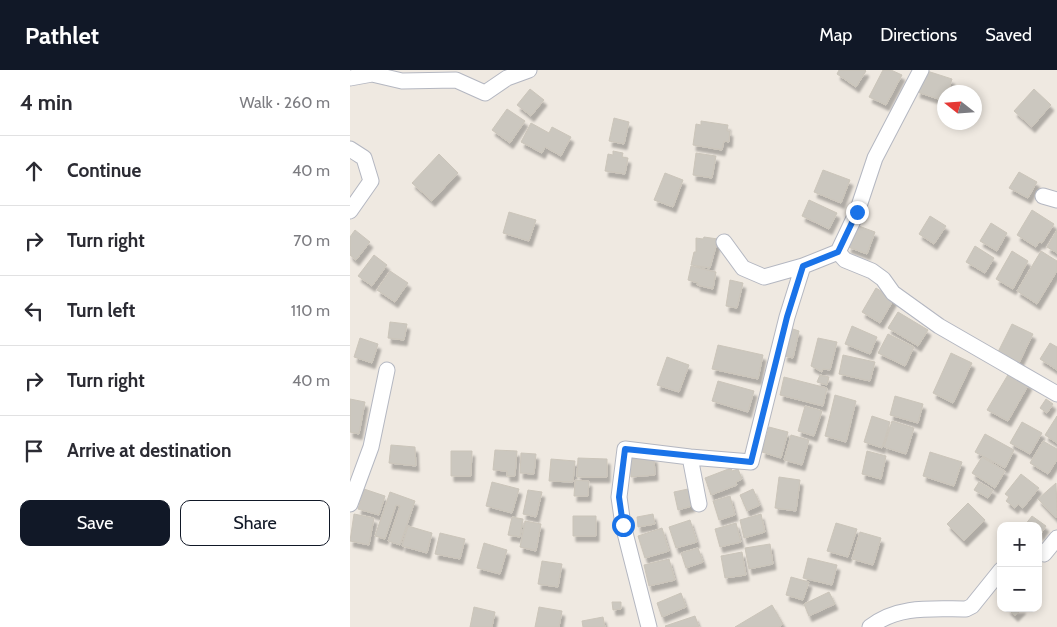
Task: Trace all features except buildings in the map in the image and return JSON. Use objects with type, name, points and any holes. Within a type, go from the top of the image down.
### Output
[{"type":"street","points":[[350,78],[372,74],[402,81],[456,80],[485,92],[507,78],[528,70]]},
{"type":"street","points":[[724,242],[743,268],[764,277],[803,266],[838,252],[857,212],[875,158],[907,92],[921,70]]},
{"type":"street","points":[[350,149],[364,158],[371,181],[350,211]]},
{"type":"street","points":[[838,252],[844,260],[872,271],[883,278],[893,293],[939,326],[1057,394]]},
{"type":"street","points":[[649,627],[623,525],[619,497],[625,449],[751,462],[787,317],[803,266]]},
{"type":"street","points":[[350,504],[371,447],[387,370]]},
{"type":"street","points":[[690,457],[699,504]]},
{"type":"street","points":[[1042,553],[1044,554],[1057,538]]},
{"type":"street","points":[[870,627],[889,615],[906,610],[966,609],[972,606],[997,575]]},
{"type":"route","points":[[623,525],[619,497],[625,449],[751,462],[787,317],[803,266],[838,252],[857,212]]}]
